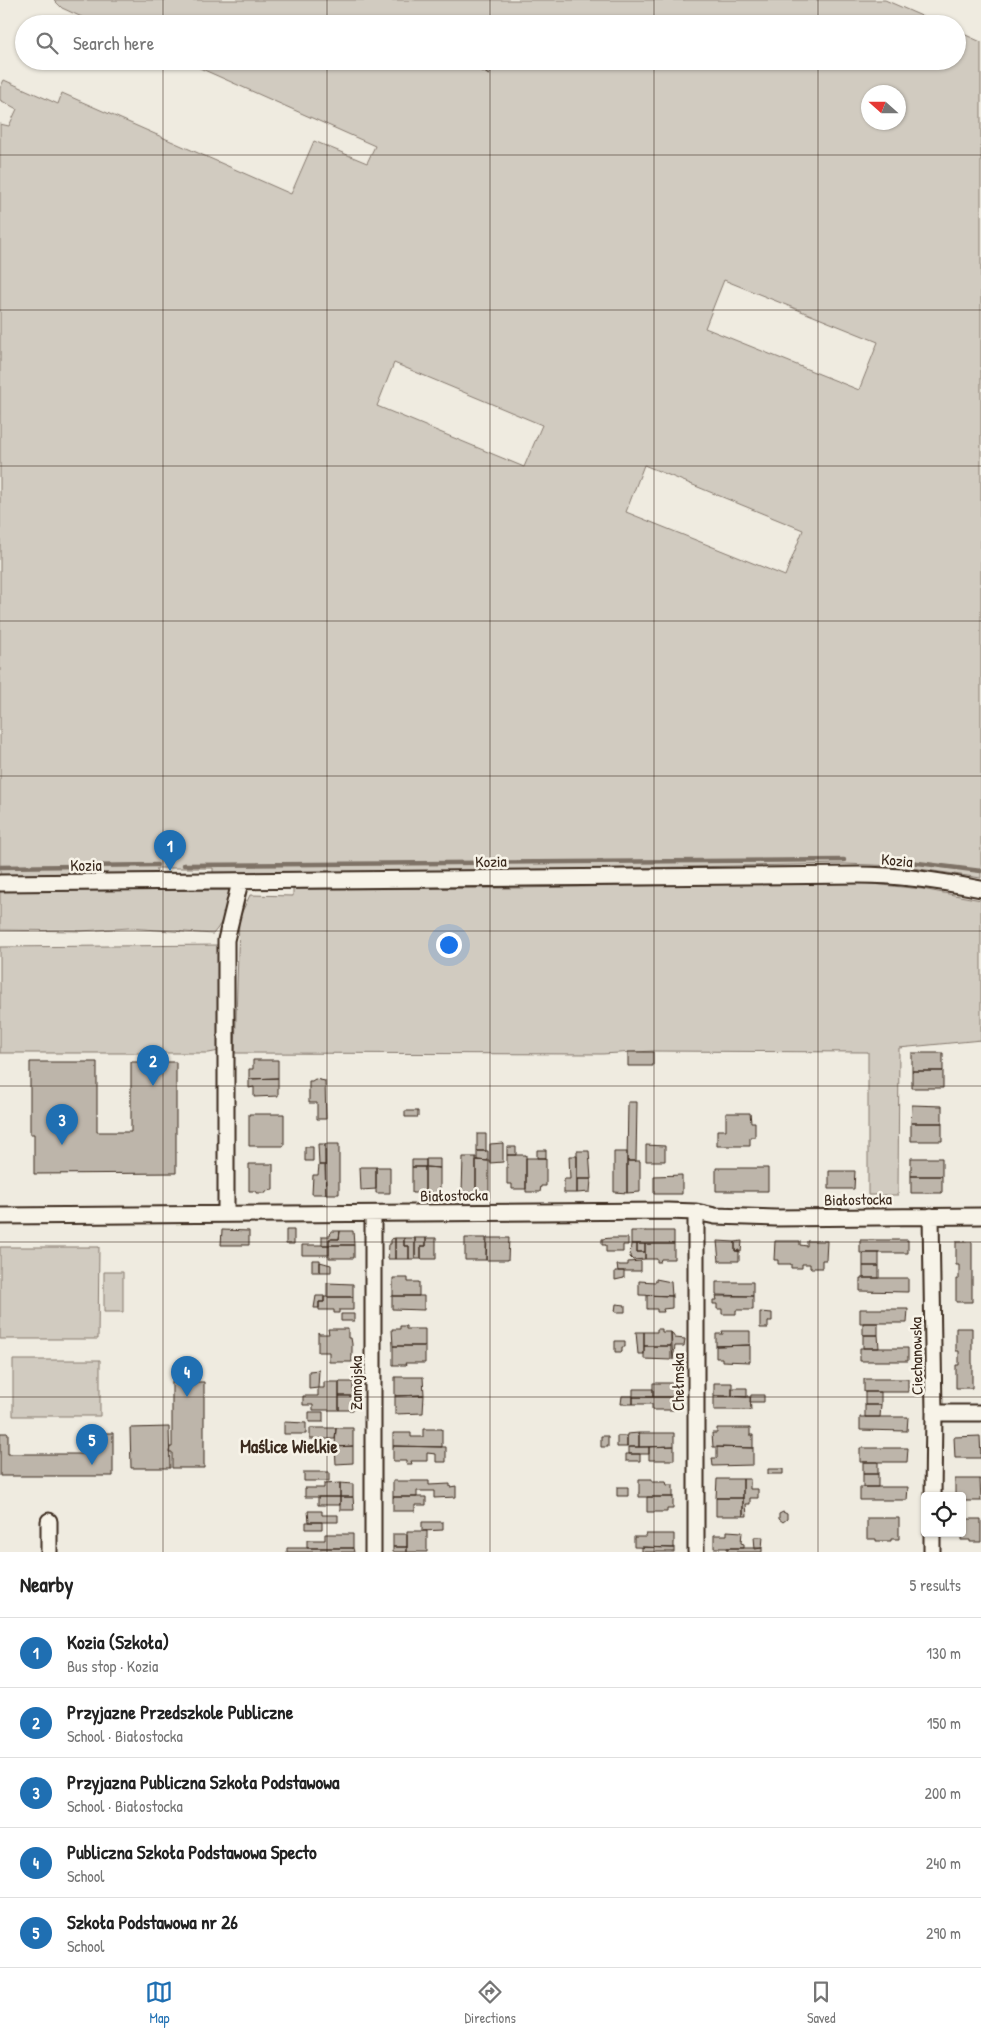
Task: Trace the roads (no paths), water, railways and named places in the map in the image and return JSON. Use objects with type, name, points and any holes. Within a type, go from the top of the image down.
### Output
[{"type":"street","name":"Kozia","points":[[0,883],[859,875],[941,882],[981,889]]},
{"type":"street","points":[[226,1213],[226,940],[240,882]]},
{"type":"street","name":"Białostocka","points":[[0,1216],[184,1216],[226,1213],[696,1212],[715,1216],[775,1218],[981,1216]]},
{"type":"street","name":"Chełmska","points":[[696,1212],[696,1552]]},
{"type":"street","name":"Zamojska","points":[[373,1214],[373,1552]]},
{"type":"street","name":"Ciechanowska","points":[[931,1216],[934,1413],[933,1492]]},
{"type":"street","points":[[934,1413],[981,1413]]},
{"type":"street","points":[[49,1521],[49,1552]]},
{"type":"street","points":[[932,1537],[932,1552]]},
{"type":"waterway","points":[[184,865],[844,860]]},
{"type":"waterway","points":[[902,861],[981,871]]},
{"type":"waterway","points":[[0,867],[157,865]]},
{"type":"place","name":"Kozia (Szkoła)","points":[[170,871]]},
{"type":"place","name":"Przyjazne Przedszkole Publiczne","points":[[153,1086]]},
{"type":"place","name":"Przyjazna Publiczna Szkoła Podstawowa","points":[[62,1145]]},
{"type":"place","name":"Publiczna Szkoła Podstawowa Specto","points":[[187,1397]]},
{"type":"place","name":"Szkoła Podstawowa nr 26","points":[[92,1465]]},
{"type":"district","name":"Maślice Wielkie","points":[[289,1446]]}]
